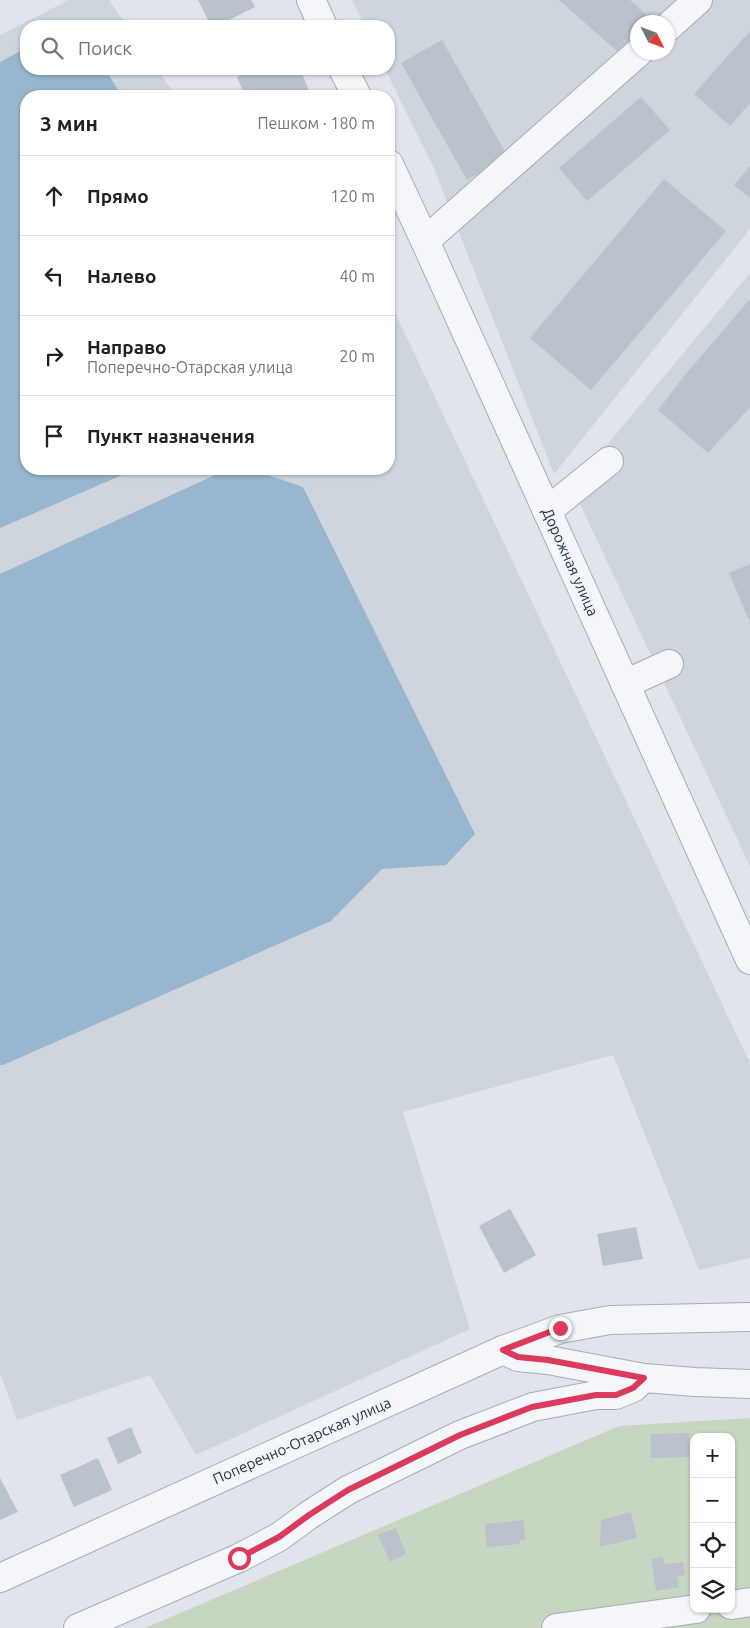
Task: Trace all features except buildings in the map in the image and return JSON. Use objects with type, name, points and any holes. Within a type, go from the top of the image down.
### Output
[{"type":"street","points":[[311,0],[320,20]]},
{"type":"street","points":[[675,21],[698,0]]},
{"type":"street","points":[[426,241],[631,60]]},
{"type":"street","points":[[346,75],[353,90]]},
{"type":"street","name":"Дорожная улица","points":[[395,176],[426,241],[750,960]]},
{"type":"street","points":[[547,511],[609,461]]},
{"type":"street","points":[[625,684],[670,664]]},
{"type":"street","name":"Поперечно-Отарская улица","points":[[0,1578],[503,1350],[560,1328],[610,1320],[750,1317]]},
{"type":"street","points":[[503,1350],[518,1357],[548,1360],[644,1378],[750,1384]]},
{"type":"street","points":[[78,1628],[239,1558],[279,1537],[348,1490],[460,1435],[532,1407],[596,1395],[616,1395],[633,1388],[644,1378]]},
{"type":"street","points":[[735,1604],[750,1602]]},
{"type":"street","points":[[556,1628],[690,1610]]},
{"type":"shaded area","points":[[69,0],[109,0],[123,20],[30,20]]},
{"type":"shaded area","points":[[352,0],[750,0],[750,229],[554,474],[433,166],[388,75],[395,75],[395,20],[362,20]]},
{"type":"shaded area","points":[[20,25],[20,75],[161,75],[172,90],[20,90],[20,475],[395,475],[395,313],[750,1063],[750,1258],[699,1270],[613,1055],[403,1112],[470,1329],[196,1455],[150,1375],[17,1420],[0,1373],[0,35]]},
{"type":"shaded area","points":[[750,273],[750,866],[572,487]]},
{"type":"green space","points":[[750,1418],[750,1628],[145,1628],[619,1426]]},
{"type":"water","points":[[20,51],[20,75],[109,75],[118,90],[20,90],[20,475],[122,475],[0,528],[0,62]]},
{"type":"water","points":[[215,475],[268,475],[303,487],[475,834],[446,865],[382,869],[331,921],[0,1065],[0,574]]},
{"type":"route","points":[[239,1558],[279,1537],[348,1490],[460,1435],[532,1407],[596,1395],[616,1395],[633,1388],[644,1378],[548,1360],[518,1357],[503,1350],[560,1328]]}]
